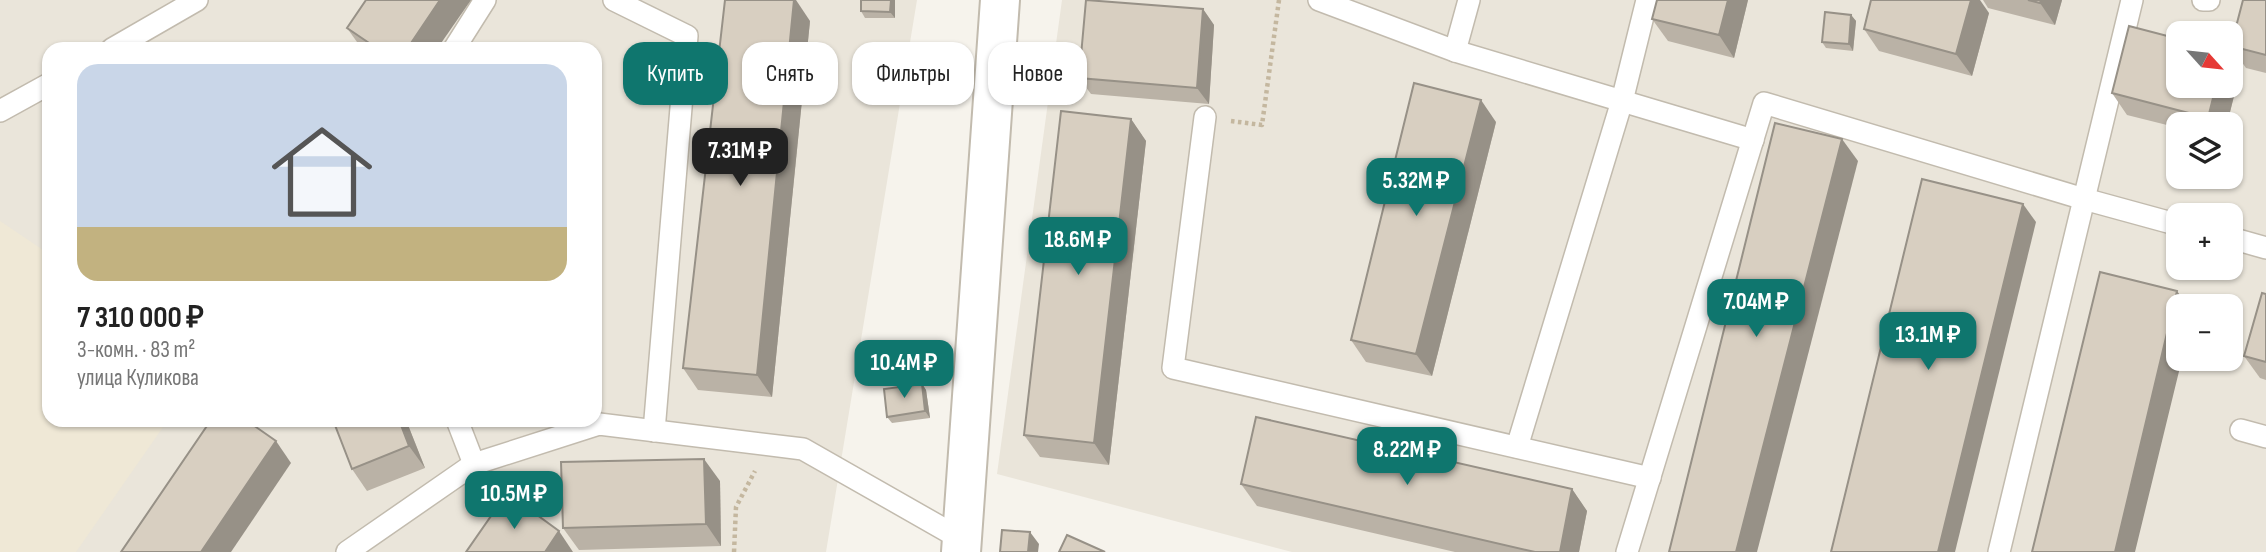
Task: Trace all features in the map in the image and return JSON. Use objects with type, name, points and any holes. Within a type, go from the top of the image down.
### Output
[{"type":"street","points":[[962,546],[1000,0]]},
{"type":"lane","points":[[124,42],[197,0]]},
{"type":"lane","points":[[458,42],[485,0]]},
{"type":"lane","points":[[614,0],[687,36],[654,431]]},
{"type":"lane","points":[[1319,0],[1455,51],[1753,140]]},
{"type":"lane","points":[[1455,51],[1469,0]]},
{"type":"lane","points":[[1517,447],[1622,101],[1647,0]]},
{"type":"lane","points":[[1999,552],[2132,0]]},
{"type":"lane","points":[[2203,0],[2209,0]]},
{"type":"lane","points":[[0,111],[42,88]]},
{"type":"lane","points":[[1628,552],[1764,103],[2166,221]]},
{"type":"lane","points":[[1205,117],[1173,368],[1650,478]]},
{"type":"lane","points":[[2243,242],[2266,248]]},
{"type":"lane","points":[[602,424],[803,449],[962,546]]},
{"type":"lane","points":[[460,427],[474,464]]},
{"type":"lane","points":[[347,552],[474,464],[590,427]]},
{"type":"lane","points":[[2241,430],[2266,437]]},
{"type":"path","points":[[1205,117],[1262,125],[1279,0]]},
{"type":"path","points":[[734,552],[736,507],[772,445]]},
{"type":"shaded area","points":[[0,0],[917,0],[910,42],[852,42],[852,105],[900,105],[826,552],[0,552]]},
{"type":"shaded area","points":[[1062,0],[2266,0],[2266,552],[1292,552],[997,474],[1048,105],[1087,105],[1087,42],[1056,42]]},
{"type":"shaded area","points":[[0,221],[42,249],[42,427],[163,427],[76,552],[0,552]]},
{"type":"building","points":[[366,0],[440,0],[412,42],[368,42],[347,28]]},
{"type":"building","points":[[725,0],[794,0],[790,42],[742,42],[742,105],[784,105],[757,375],[683,368],[713,105],[728,105],[728,42],[720,42]]},
{"type":"building","points":[[861,0],[891,0],[890,12],[861,11]]},
{"type":"building","points":[[1086,0],[1203,9],[1197,88],[1087,79],[1087,42],[1082,42]]},
{"type":"building","points":[[1657,0],[1728,0],[1719,35],[1652,19]]},
{"type":"building","points":[[1871,0],[1971,0],[1956,54],[1864,29]]},
{"type":"building","points":[[2243,0],[2266,0],[2266,55],[2244,49],[2244,21],[2238,21]]},
{"type":"building","points":[[1825,12],[1851,15],[1849,44],[1822,42]]},
{"type":"building","points":[[2129,26],[2166,36],[2166,98],[2213,98],[2210,112],[2185,112],[2112,93]]},
{"type":"building","points":[[1414,83],[1481,100],[1416,354],[1351,340]]},
{"type":"building","points":[[1061,111],[1131,119],[1094,443],[1024,435]]},
{"type":"building","points":[[1775,123],[1842,139],[1736,552],[1669,552]]},
{"type":"building","points":[[1922,179],[2023,204],[1938,552],[1831,552]]},
{"type":"building","points":[[2100,272],[2177,291],[2176,294],[2166,294],[2166,337],[2115,552],[2032,552]]},
{"type":"building","points":[[2262,293],[2266,294],[2266,362],[2244,356]]},
{"type":"building","points":[[922,384],[925,411],[887,417],[884,389]]},
{"type":"building","points":[[1256,417],[1572,489],[1560,552],[1535,552],[1241,484]]},
{"type":"building","points":[[206,427],[256,427],[276,441],[201,552],[121,552]]},
{"type":"building","points":[[336,427],[402,427],[409,446],[352,469]]},
{"type":"building","points":[[704,459],[706,524],[563,528],[561,462]]},
{"type":"building","points":[[507,493],[559,531],[545,552],[466,552]]},
{"type":"building","points":[[1002,530],[1030,532],[1028,552],[1000,552]]},
{"type":"building","points":[[1067,535],[1105,552],[1059,552]]}]
